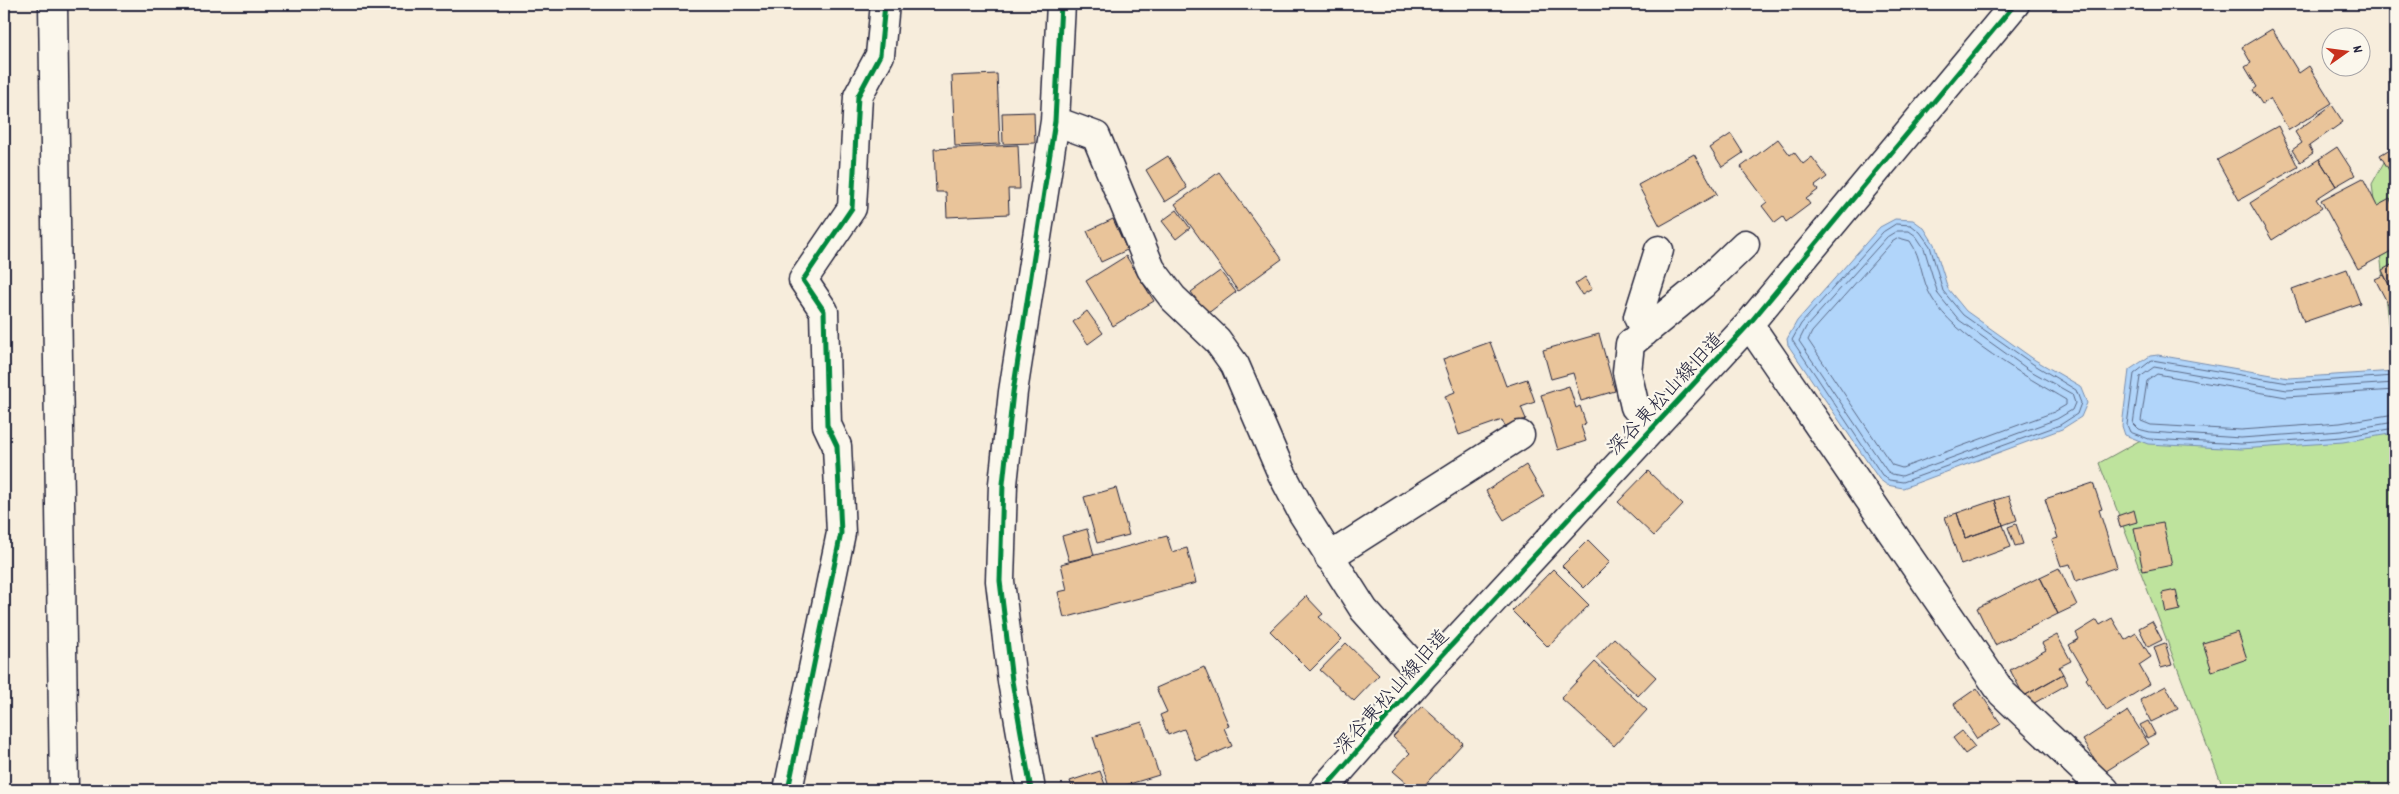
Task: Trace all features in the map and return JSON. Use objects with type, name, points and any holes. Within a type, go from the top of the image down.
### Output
[{"type":"street","points":[[53,4],[64,790]]},
{"type":"street","points":[[788,790],[841,532],[837,446],[827,426],[824,311],[803,280],[852,208],[858,96],[880,55],[885,4]]},
{"type":"street","points":[[1031,790],[1012,681],[1000,581],[1003,484],[1014,392],[1055,121],[1061,4]]},
{"type":"street","name":"深谷東松山線旧道","points":[[1323,790],[1423,676],[1749,324],[2015,4]]},
{"type":"street","points":[[1055,121],[1096,136],[1151,269],[1174,298],[1217,340],[1234,365],[1282,474],[1330,557],[1364,610],[1423,676]]},
{"type":"street","points":[[1656,426],[1635,407],[1627,372],[1630,344],[1702,285],[1745,244]]},
{"type":"street","points":[[1645,332],[1638,317],[1659,250]]},
{"type":"street","points":[[1749,324],[2002,693],[2105,790]]},
{"type":"street","points":[[1330,557],[1520,435]]},
{"type":"green space","points":[[2395,142],[2395,382],[2372,184]]},
{"type":"green space","points":[[2202,406],[2395,414],[2395,790],[2224,790],[2099,463]]},
{"type":"water","points":[[1895,219],[1913,220],[1924,228],[1934,244],[1948,289],[1966,311],[2035,360],[2080,386],[2087,403],[2081,417],[2062,429],[1903,488],[1887,485],[1879,479],[1788,345],[1787,339],[1797,321],[1880,227]]},
{"type":"water","points":[[2158,355],[2289,378],[2395,371],[2395,433],[2343,442],[2241,449],[2148,444],[2125,435],[2122,426],[2129,370],[2150,356]]},
{"type":"building","points":[[2272,29],[2299,73],[2309,66],[2332,103],[2289,130],[2270,99],[2262,104],[2253,90],[2257,87],[2245,67],[2251,63],[2242,47]]},
{"type":"building","points":[[997,74],[1000,144],[955,146],[952,76]]},
{"type":"building","points":[[2332,105],[2343,122],[2309,146],[2313,153],[2300,162],[2292,150],[2302,143],[2295,132]]},
{"type":"building","points":[[1034,112],[1035,143],[1003,144],[1002,113]]},
{"type":"building","points":[[2278,126],[2298,167],[2239,200],[2217,160]]},
{"type":"building","points":[[1731,134],[1743,153],[1722,167],[1710,148]]},
{"type":"building","points":[[1778,139],[1790,155],[1794,152],[1803,164],[1812,157],[1827,177],[1815,186],[1818,190],[1806,199],[1810,204],[1786,222],[1783,217],[1775,223],[1762,206],[1767,202],[1741,167]]},
{"type":"building","points":[[1018,145],[1020,189],[1008,189],[1009,214],[947,217],[946,192],[936,192],[934,149]]},
{"type":"building","points":[[2395,146],[2395,180],[2380,155]]},
{"type":"building","points":[[2337,147],[2355,175],[2336,186],[2319,159]]},
{"type":"building","points":[[1694,154],[1717,194],[1660,226],[1638,185]]},
{"type":"building","points":[[1168,156],[1187,188],[1165,202],[1146,170]]},
{"type":"building","points":[[2319,159],[2336,186],[2316,199],[2322,208],[2272,240],[2250,203]]},
{"type":"building","points":[[1219,172],[1282,259],[1238,291],[1175,204]]},
{"type":"building","points":[[2363,178],[2377,206],[2390,199],[2395,209],[2395,249],[2358,269],[2321,200]]},
{"type":"building","points":[[1177,210],[1190,228],[1176,239],[1162,221]]},
{"type":"building","points":[[1113,219],[1127,250],[1101,262],[1087,231]]},
{"type":"building","points":[[1126,256],[1154,301],[1113,326],[1086,281]]},
{"type":"building","points":[[2395,263],[2395,287],[2391,289],[2382,270]]},
{"type":"building","points":[[2347,269],[2360,303],[2304,322],[2292,289]]},
{"type":"building","points":[[1220,271],[1236,292],[1207,314],[1191,292]]},
{"type":"building","points":[[2384,275],[2391,289],[2395,287],[2395,302],[2389,306],[2375,279]]},
{"type":"building","points":[[1585,277],[1592,289],[1582,295],[1575,284]]},
{"type":"building","points":[[1087,311],[1103,333],[1088,344],[1073,322]]},
{"type":"building","points":[[1599,334],[1615,391],[1581,401],[1573,373],[1551,379],[1543,350]]},
{"type":"building","points":[[1490,342],[1506,386],[1527,379],[1535,402],[1521,407],[1526,419],[1505,426],[1502,420],[1459,435],[1445,396],[1455,392],[1443,359]]},
{"type":"building","points":[[1569,386],[1576,408],[1580,406],[1586,424],[1581,426],[1586,441],[1558,450],[1541,395]]},
{"type":"building","points":[[1526,465],[1544,496],[1504,520],[1486,491]]},
{"type":"building","points":[[1648,471],[1683,505],[1654,536],[1618,502]]},
{"type":"building","points":[[2093,483],[2102,509],[2099,510],[2117,567],[2076,581],[2070,564],[2061,566],[2052,540],[2058,538],[2045,499]]},
{"type":"building","points":[[1116,488],[1129,535],[1097,543],[1084,497]]},
{"type":"building","points":[[2009,496],[2017,520],[2003,525],[1995,500]]},
{"type":"building","points":[[1995,500],[2003,525],[1965,538],[1957,513]]},
{"type":"building","points":[[2134,510],[2137,522],[2120,527],[2117,516]]},
{"type":"building","points":[[1957,513],[1965,538],[2003,525],[2011,547],[1961,565],[1945,517]]},
{"type":"building","points":[[2163,523],[2172,565],[2143,571],[2134,528]]},
{"type":"building","points":[[2016,524],[2023,544],[2015,546],[2008,527]]},
{"type":"building","points":[[1087,529],[1094,555],[1069,561],[1062,536]]},
{"type":"building","points":[[1167,536],[1172,552],[1187,548],[1196,583],[1064,618],[1058,592],[1067,590],[1061,564]]},
{"type":"building","points":[[1588,540],[1610,562],[1584,588],[1562,566]]},
{"type":"building","points":[[2059,568],[2077,605],[2058,614],[2040,577]]},
{"type":"building","points":[[1553,569],[1589,605],[1548,647],[1512,611]]},
{"type":"building","points":[[2040,577],[2058,614],[1995,645],[1977,608]]},
{"type":"building","points":[[2176,590],[2180,610],[2166,613],[2162,593]]},
{"type":"building","points":[[1306,596],[1323,614],[1319,617],[1342,639],[1310,671],[1270,631]]},
{"type":"building","points":[[2112,618],[2125,640],[2136,633],[2151,657],[2139,665],[2150,684],[2107,711],[2086,679],[2088,677],[2069,645],[2079,639],[2076,633],[2097,620],[2100,625]]},
{"type":"building","points":[[2152,621],[2162,640],[2148,647],[2139,628]]},
{"type":"building","points":[[2238,632],[2247,659],[2212,671],[2203,643]]},
{"type":"building","points":[[2057,635],[2071,661],[2059,667],[2063,674],[2024,696],[2010,670],[2046,650],[2042,643]]},
{"type":"building","points":[[1614,638],[1656,677],[1638,696],[1596,658]]},
{"type":"building","points":[[1346,643],[1379,675],[1354,701],[1320,670]]},
{"type":"building","points":[[2165,643],[2172,665],[2161,668],[2154,647]]},
{"type":"building","points":[[1595,662],[1647,710],[1614,746],[1561,698]]},
{"type":"building","points":[[1204,667],[1229,726],[1224,728],[1232,746],[1197,761],[1184,729],[1168,735],[1160,715],[1167,712],[1156,688]]},
{"type":"building","points":[[2063,674],[2068,684],[2029,706],[2024,696]]},
{"type":"building","points":[[2166,686],[2178,709],[2151,722],[2140,700]]},
{"type":"building","points":[[1977,688],[2001,724],[1977,739],[1954,704]]},
{"type":"building","points":[[1422,706],[1463,743],[1420,790],[1415,790],[1393,771],[1410,753],[1393,737]]},
{"type":"building","points":[[2128,711],[2149,744],[2103,773],[2083,740]]},
{"type":"building","points":[[2148,721],[2155,734],[2147,738],[2140,725]]},
{"type":"building","points":[[1142,722],[1159,775],[1110,790],[1093,737]]},
{"type":"building","points":[[1962,731],[1975,747],[1965,754],[1953,738]]},
{"type":"building","points":[[1100,771],[1107,790],[1073,790],[1070,781]]},
{"type":"cycle path","points":[[788,790],[841,533],[837,446],[827,425],[824,311],[803,280],[852,208],[858,96],[880,55],[885,4]]},
{"type":"cycle path","points":[[1031,790],[1012,681],[1000,581],[1003,484],[1013,392],[1055,121],[1061,4]]},
{"type":"cycle path","points":[[1323,790],[1423,676],[1749,324],[2015,4]]}]
